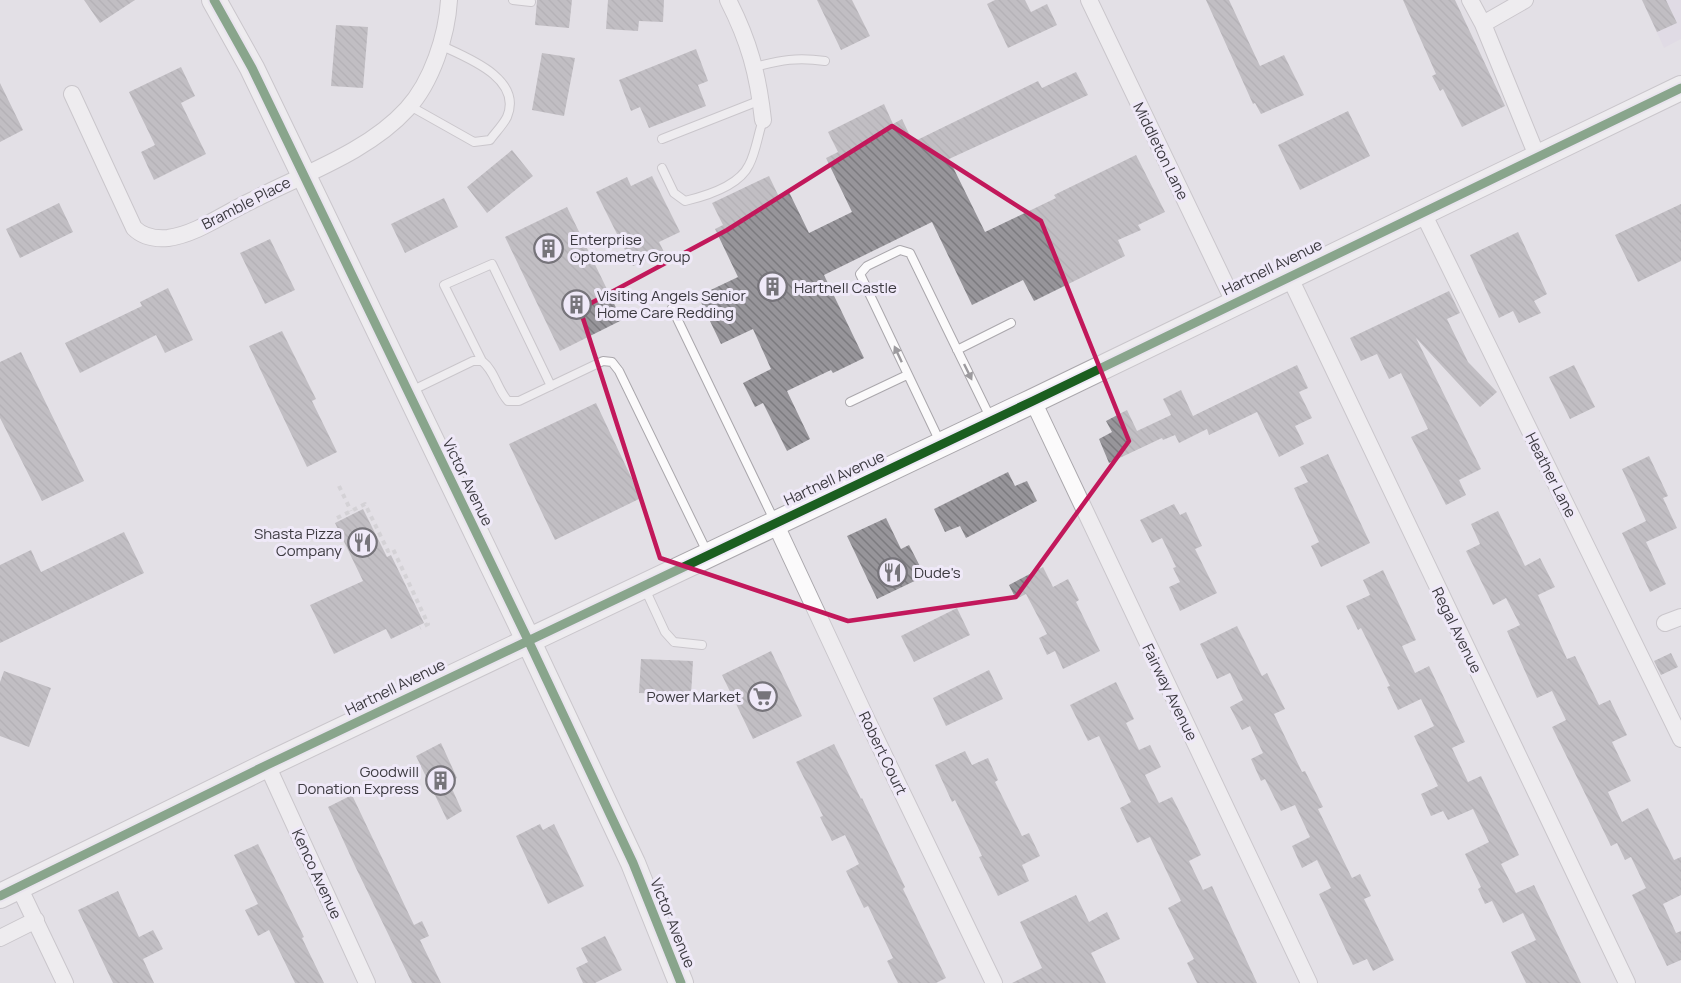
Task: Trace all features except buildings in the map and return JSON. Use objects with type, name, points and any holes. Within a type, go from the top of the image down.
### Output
[{"type":"main road","name":"Victor Avenue","points":[[214,0],[252,68],[528,640],[633,863],[681,983]]},
{"type":"main road","name":"Hartnell Avenue","points":[[10,892],[267,765],[1033,401],[1422,211],[1681,88]]},
{"type":"street","name":"Bramble Place","points":[[72,94],[130,221],[140,234],[161,238],[180,235],[350,152],[377,135],[410,106],[421,88],[442,46],[449,0]]},
{"type":"street","points":[[728,0],[749,45],[759,81],[763,120]]},
{"type":"street","name":"Middleton Lane","points":[[1089,0],[1234,302]]},
{"type":"street","points":[[1470,0],[1483,24],[1537,156]]},
{"type":"street","points":[[1483,24],[1525,0]]},
{"type":"street","name":"Heather Lane","points":[[1422,211],[1681,739]]},
{"type":"street","name":"Regal Avenue","points":[[1289,276],[1627,983]]},
{"type":"street","name":"Fairway Avenue","points":[[1033,401],[1310,983]]},
{"type":"street","name":"Robert Court","points":[[776,523],[867,720],[994,983]]},
{"type":"street","name":"Kenco Avenue","points":[[267,765],[367,983]]},
{"type":"street","points":[[10,892],[36,920],[65,983]]},
{"type":"street","points":[[0,938],[36,920]]},
{"type":"lane","points":[[513,0],[531,2]]},
{"type":"lane","points":[[410,106],[474,142],[490,140],[507,117],[511,100],[505,84],[474,61],[442,46]]},
{"type":"lane","points":[[754,67],[785,59],[825,61]]},
{"type":"lane","points":[[662,139],[761,100]]},
{"type":"lane","points":[[662,168],[674,194],[685,201],[703,197],[736,180],[749,166],[763,120]]},
{"type":"lane","points":[[941,445],[860,274],[867,266],[900,250],[910,253],[992,420]]},
{"type":"lane","points":[[551,386],[492,264],[444,285],[482,361],[489,367],[502,394],[508,401],[519,401],[551,386],[603,361],[612,362],[619,371],[708,555]]},
{"type":"lane","points":[[672,308],[776,523]]},
{"type":"lane","points":[[957,350],[1011,323]]},
{"type":"lane","points":[[408,392],[473,361],[482,361]]},
{"type":"lane","points":[[850,402],[907,375]]},
{"type":"lane","points":[[644,586],[665,632],[674,642],[702,645]]},
{"type":"path","points":[[339,486],[351,511]]},
{"type":"path","points":[[337,518],[365,504],[388,551],[393,549],[428,624],[420,628]]},
{"type":"highlighted area","points":[[892,126],[1041,221],[1129,441],[1016,597],[848,621],[660,558],[580,309],[727,230]]},
{"type":"shaded area","points":[[1642,0],[1681,0],[1681,39],[1664,48]]},
{"type":"cycle path","points":[[214,0],[252,68],[528,640],[633,863],[681,983]]},
{"type":"cycle path","points":[[0,896],[267,765],[1033,401],[1681,88]]},
{"type":"place","name":"Enterprise Optometry Group","points":[[549,248]]},
{"type":"place","name":"Hartnell Castle","points":[[773,287]]},
{"type":"place","name":"Visiting Angels Senior Home Care Redding","points":[[576,304]]},
{"type":"place","name":"Shasta Pizza Company","points":[[363,542]]},
{"type":"place","name":"Dude's","points":[[893,572]]},
{"type":"place","name":"Power Market","points":[[762,696]]},
{"type":"place","name":"Goodwill Donation Express","points":[[440,780]]}]
